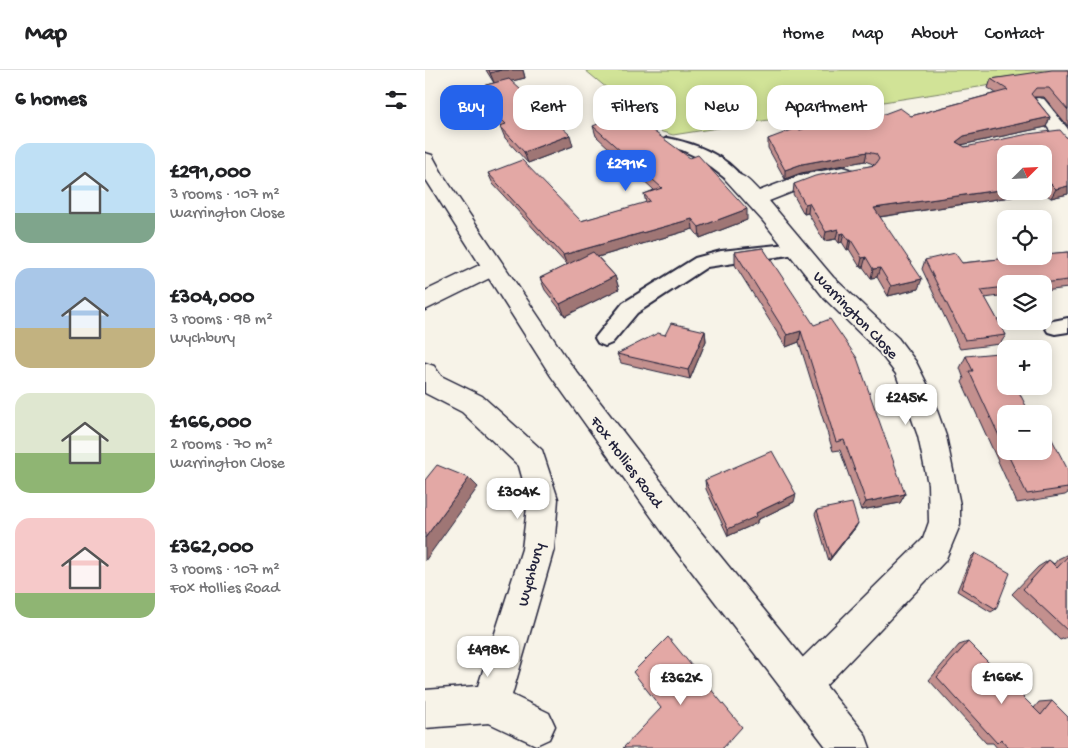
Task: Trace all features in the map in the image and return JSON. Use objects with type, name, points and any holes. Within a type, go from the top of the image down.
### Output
[{"type":"street","points":[[1038,103],[1058,136]]},
{"type":"street","name":"Fox Hollies Road","points":[[425,159],[433,175],[492,268],[560,369],[684,536],[851,748]]},
{"type":"street","points":[[756,199],[808,179],[865,169]]},
{"type":"street","name":"Warrington Close","points":[[735,179],[756,199],[825,284],[898,356],[912,379],[930,430],[946,493],[945,524],[933,550],[801,685]]},
{"type":"street","points":[[425,301],[492,268]]},
{"type":"street","name":"Wychbury","points":[[425,374],[432,384],[472,404],[532,459],[543,499],[538,549],[491,704]]},
{"type":"street","points":[[425,709],[491,704],[535,726]]},
{"type":"lane","points":[[667,142],[687,146],[702,152],[735,179]]},
{"type":"lane","points":[[605,338],[630,308],[701,262],[721,257],[797,249]]},
{"type":"green space","points":[[585,70],[1068,70],[1068,73],[884,102],[884,85],[767,85],[767,120],[757,122],[757,85],[686,85],[686,130],[705,130],[673,135],[658,130],[676,130],[676,85],[603,85]]},
{"type":"building","points":[[489,70],[501,70],[490,73]]},
{"type":"building","points":[[1052,70],[1068,70],[1068,110],[1049,88],[1036,88],[1031,94],[1050,117],[964,136],[956,142],[965,147],[1028,134],[1060,130],[1068,138],[1068,186],[1056,189],[1053,186],[1053,145],[997,145],[997,190],[874,208],[922,279],[891,286],[880,268],[873,269],[866,257],[862,258],[851,240],[844,233],[840,234],[838,229],[826,232],[809,203],[805,204],[794,184],[815,176],[875,165],[879,159],[876,154],[867,152],[802,164],[785,170],[768,139],[792,130],[884,130],[884,114],[900,108],[911,116],[1008,90],[991,79]]},
{"type":"building","points":[[509,79],[516,85],[513,85],[513,130],[565,130],[570,135],[524,152],[503,129],[503,125],[506,124],[503,121],[503,85],[486,85]]},
{"type":"building","points":[[597,130],[652,130],[690,158],[698,155],[747,209],[699,227],[692,219],[563,255],[488,173],[522,160],[581,221],[650,201],[644,194],[662,188]]},
{"type":"building","points":[[763,248],[814,325],[830,319],[857,358],[905,494],[866,502],[844,440],[836,442],[801,331],[787,335],[735,252]]},
{"type":"building","points":[[593,252],[615,276],[560,304],[540,278]]},
{"type":"building","points":[[1068,252],[1068,280],[1052,282],[1052,275],[997,275],[997,288],[981,290],[997,319],[997,330],[1003,330],[1006,335],[965,340],[925,260],[955,253],[962,263],[997,259],[997,265],[1052,265],[1052,253]]},
{"type":"building","points":[[671,323],[705,331],[688,370],[617,354],[658,333],[665,335]]},
{"type":"building","points":[[997,353],[997,395],[1020,395],[1026,405],[997,405],[997,432],[969,371],[973,371],[966,356]]},
{"type":"building","points":[[1052,439],[1068,470],[1068,488],[1027,494],[1010,460],[1052,460]]},
{"type":"building","points":[[772,451],[796,494],[756,513],[757,516],[728,529],[705,480]]},
{"type":"building","points":[[437,465],[469,478],[425,538],[425,480]]},
{"type":"building","points":[[852,503],[858,523],[831,557],[817,510]]},
{"type":"building","points":[[975,553],[1010,573],[996,609],[961,588]]},
{"type":"building","points":[[1068,556],[1068,631],[1023,589],[1049,560],[1057,568]]},
{"type":"building","points":[[668,637],[742,727],[723,748],[623,748],[661,708],[633,672]]},
{"type":"building","points":[[968,642],[1041,715],[1052,701],[1068,717],[1068,748],[1009,748],[1001,739],[997,743],[937,677]]}]
